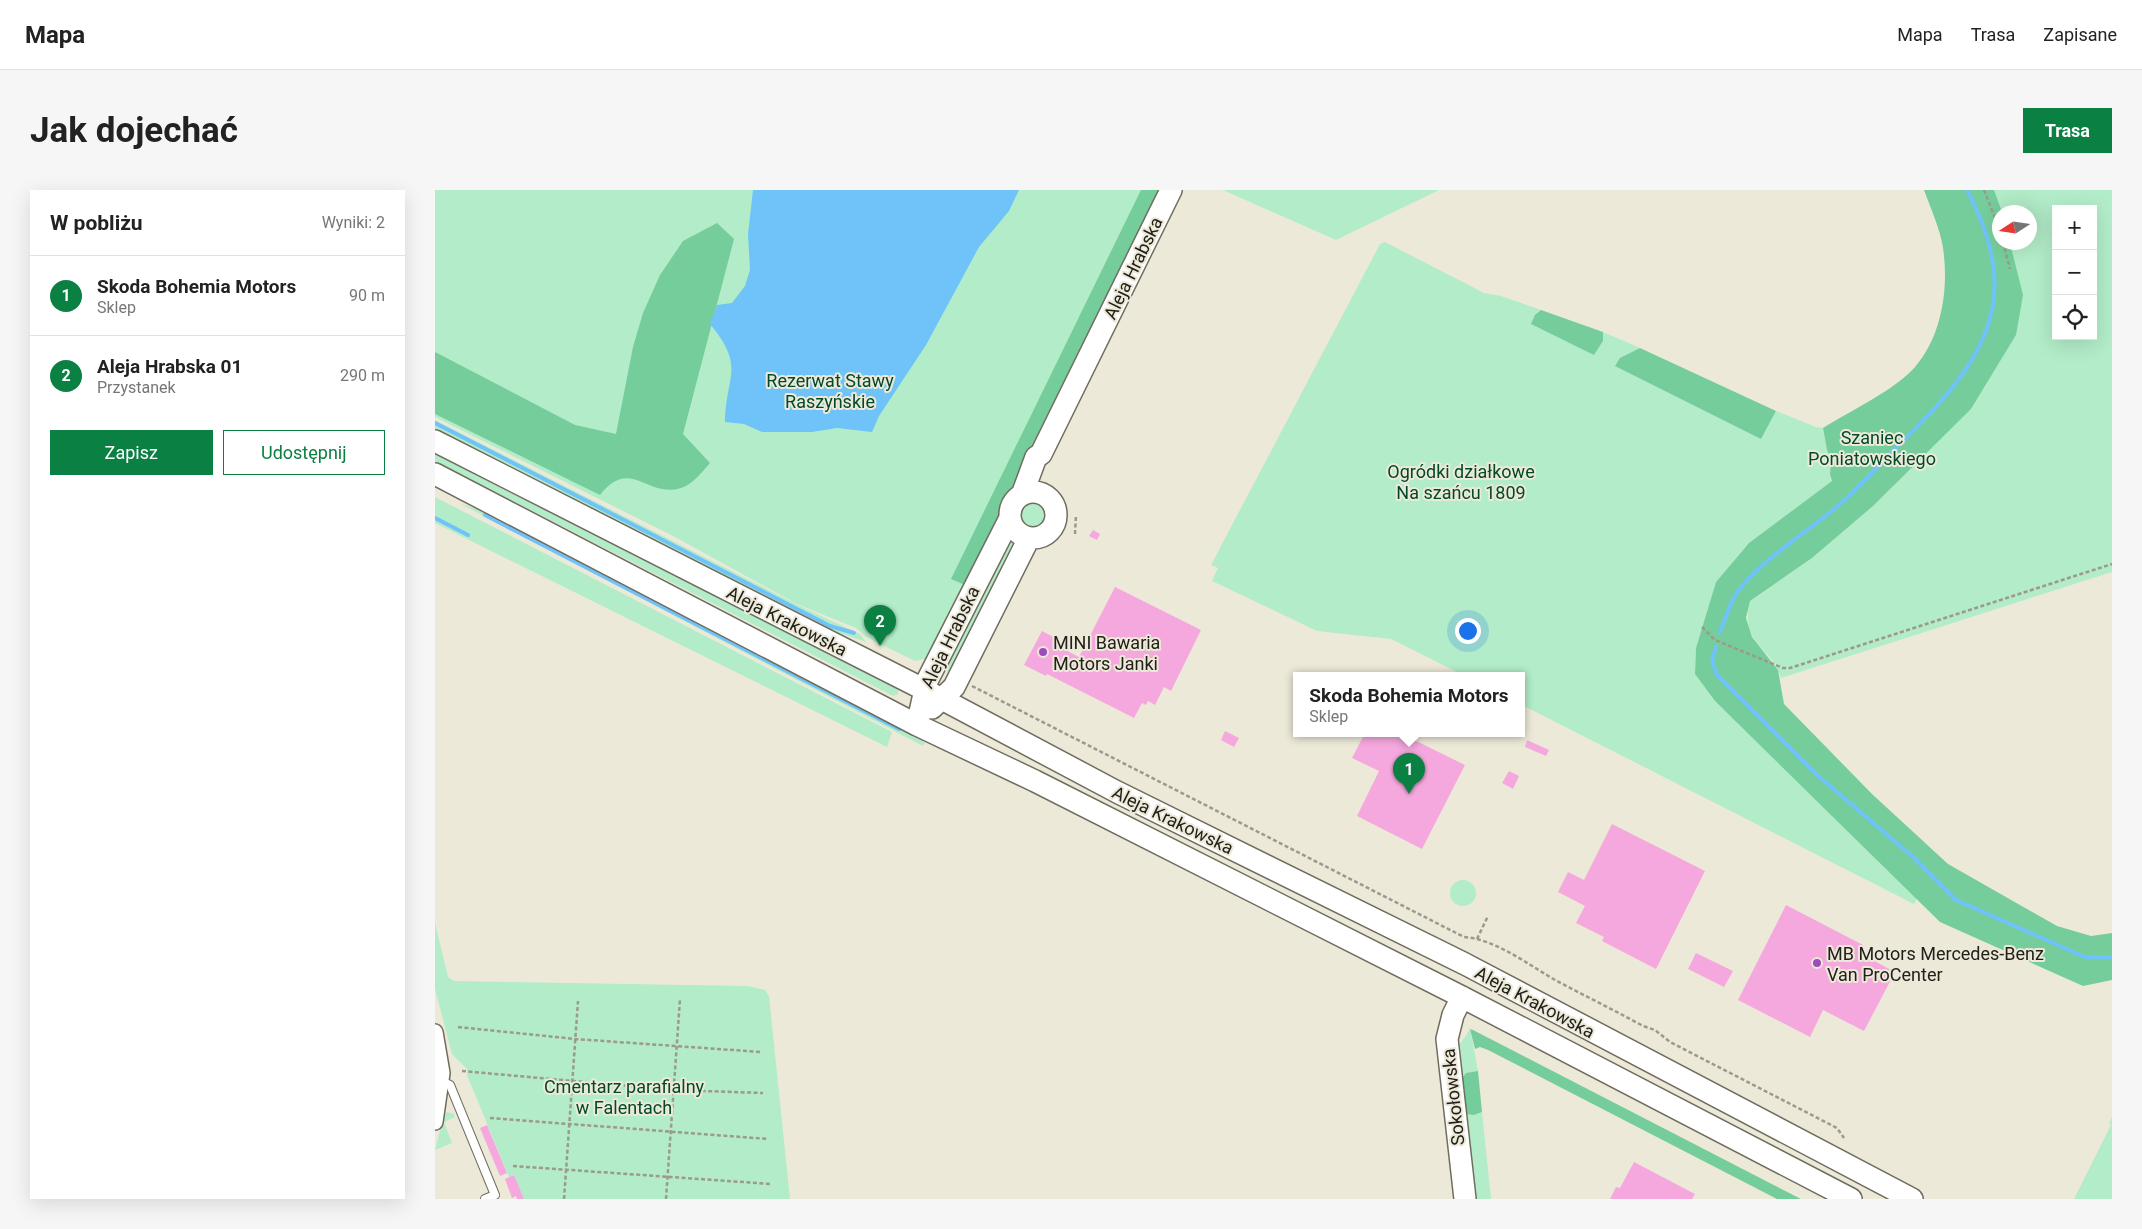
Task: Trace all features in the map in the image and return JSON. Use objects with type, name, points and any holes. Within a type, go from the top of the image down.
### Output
[{"type":"main road","name":"Aleja Hrabska","points":[[1022,495],[1033,463],[1041,454],[1171,190]]},
{"type":"main road","name":"Aleja Krakowska","points":[[435,441],[932,694],[1117,792],[1465,964],[1912,1199]]},
{"type":"main road","name":"Aleja Hrabska","points":[[1041,454],[1041,477],[1045,496]]},
{"type":"main road","name":"Aleja Krakowska","points":[[435,474],[917,724],[1035,781],[1462,998],[1851,1199]]},
{"type":"main road","points":[[1034,492],[1045,496],[1055,509],[1054,525],[1045,534],[1029,538],[1017,532],[1010,518],[1013,504],[1022,495],[1034,492]]},
{"type":"main road","name":"Aleja Hrabska","points":[[917,724],[1010,518]]},
{"type":"main road","name":"Aleja Hrabska","points":[[932,694],[954,687],[1029,538]]},
{"type":"main road","points":[[943,736],[948,724],[955,718],[977,718]]},
{"type":"main road","name":"Sokołowska","points":[[1462,998],[1453,1015],[1447,1038],[1465,1199]]},
{"type":"street","points":[[435,1032],[441,1081],[435,1122]]},
{"type":"lane","points":[[441,1081],[450,1085],[495,1194],[485,1199]]},
{"type":"path","points":[[1984,190],[1992,210]]},
{"type":"path","points":[[2005,250],[2010,269]]},
{"type":"path","points":[[1075,534],[1076,515]]},
{"type":"path","points":[[1702,627],[1715,640],[1783,668],[1790,668],[2112,564]]},
{"type":"path","points":[[966,682],[1464,937],[1477,939],[1523,959],[1555,980],[1643,1026],[1655,1030],[1670,1042],[1837,1128],[1844,1138]]},
{"type":"path","points":[[1477,939],[1488,916]]},
{"type":"path","points":[[666,1199],[680,999]]},
{"type":"path","points":[[564,1199],[578,1001]]},
{"type":"path","points":[[458,1028],[575,1039],[761,1052]]},
{"type":"path","points":[[463,1071],[674,1090],[763,1093]]},
{"type":"path","points":[[490,1118],[569,1122],[768,1139]]},
{"type":"path","points":[[513,1166],[771,1184]]},
{"type":"green space","name":"Rezerwat Stawy Raszyńskie","points":[[435,190],[1157,190],[958,582],[967,586],[929,658],[915,661],[866,637],[856,628],[797,604],[675,537],[435,417]]},
{"type":"green space","points":[[1141,190],[1163,190],[967,586],[951,579]]},
{"type":"green space","points":[[1223,190],[1439,190],[1336,240]]},
{"type":"green space","name":"Szaniec Poniatowskiego","points":[[1924,190],[1994,190],[1999,205],[1992,205],[1992,250],[2012,250],[2023,295],[2016,335],[1971,409],[1873,506],[1812,558],[1750,601],[1746,618],[1752,637],[1778,670],[1784,704],[1872,794],[1948,864],[2057,926],[2091,936],[2112,933],[2112,980],[2083,986],[1940,922],[1715,701],[1695,674],[1696,648],[1716,582],[1749,543],[1832,481],[1830,474],[1831,459],[1827,450],[1823,428],[1896,384],[1915,367],[1932,341],[1941,311],[1945,279],[1943,248]]},
{"type":"green space","points":[[1929,190],[2112,190],[2112,572],[1781,678],[1770,658],[1752,636],[1748,616],[1750,601],[1812,558],[1873,506],[1971,409],[2016,335]]},
{"type":"green space","points":[[717,223],[734,239],[683,434],[710,463],[689,484],[681,488],[669,490],[639,481],[621,479],[611,484],[600,495],[435,414],[435,352],[575,425],[616,434],[633,347],[643,313],[660,275],[683,241]]},
{"type":"green space","name":"Ogródki działkowe Na szańcu 1809","points":[[1385,242],[1484,293],[1501,296],[1541,310],[1533,319],[1594,355],[1603,341],[1603,332],[1640,348],[1627,355],[1761,439],[1776,411],[1823,428],[1827,450],[1831,459],[1830,474],[1832,481],[1749,543],[1716,582],[1696,648],[1695,674],[1715,701],[1917,898],[1914,904],[1525,707],[1525,672],[1457,672],[1391,639],[1317,631],[1212,581],[1218,568],[1211,565],[1380,244]]},
{"type":"green space","points":[[1541,310],[1603,332],[1603,341],[1594,355],[1531,324],[1535,315]]},
{"type":"green space","points":[[1640,348],[1776,411],[1761,439],[1615,366],[1620,358]]},
{"type":"green space","points":[[435,420],[804,608],[860,634],[866,642],[822,627],[435,429]]},
{"type":"green space","points":[[435,452],[893,687],[898,690],[898,694],[893,696],[435,461]]},
{"type":"green space","points":[[435,497],[892,732],[887,747],[435,523]]},
{"type":"green space","points":[[1033,502],[1043,506],[1047,516],[1043,526],[1033,530],[1023,526],[1019,516],[1023,506]]},
{"type":"green space","points":[[459,503],[485,512],[649,595],[742,646],[914,735],[925,743],[923,746]]},
{"type":"green space","points":[[1010,530],[1018,538],[954,674],[941,668]]},
{"type":"green space","points":[[1463,880],[1472,884],[1476,893],[1472,902],[1463,906],[1454,902],[1450,893],[1454,884]]},
{"type":"green space","name":"Cmentarz parafialny w Falentach","points":[[435,923],[448,977],[454,981],[748,986],[765,990],[769,996],[790,1199],[524,1199],[514,1175],[509,1177],[467,1075],[467,1069],[452,1054],[435,989]]},
{"type":"green space","points":[[1470,1029],[1478,1071],[1466,1073],[1462,1078],[1460,1044]]},
{"type":"green space","points":[[1470,1029],[1801,1199],[1777,1199],[1488,1050],[1480,1047],[1475,1049]]},
{"type":"green space","points":[[1478,1071],[1482,1112],[1474,1115],[1465,1114],[1462,1078],[1466,1073]]},
{"type":"green space","points":[[447,1112],[454,1114],[455,1117],[444,1122],[452,1143],[435,1150],[444,1115]]},
{"type":"green space","points":[[1482,1112],[1491,1199],[1473,1199],[1465,1114],[1474,1115]]},
{"type":"green space","points":[[2112,1117],[2112,1199],[2074,1199],[2111,1125],[2109,1124]]},
{"type":"water","points":[[753,190],[1019,190],[1009,211],[979,247],[926,345],[879,416],[872,432],[837,428],[812,432],[762,432],[744,424],[725,422],[731,362],[728,351],[710,324],[717,305],[732,303],[745,286],[750,270],[748,234]]},
{"type":"building","points":[[1093,530],[1100,534],[1097,540],[1089,536]]},
{"type":"building","points":[[1115,587],[1201,630],[1171,691],[1164,687],[1155,705],[1148,701],[1146,705],[1142,703],[1134,718],[1047,674],[1046,676],[1024,665],[1042,631],[1063,642],[1060,647],[1079,657]]},
{"type":"building","points":[[1225,731],[1239,738],[1234,747],[1221,740]]},
{"type":"building","points":[[1363,737],[1408,737],[1465,765],[1422,849],[1357,816],[1379,771],[1352,758]]},
{"type":"building","points":[[1527,740],[1549,750],[1546,756],[1525,747]]},
{"type":"building","points":[[1509,771],[1519,776],[1513,789],[1502,783]]},
{"type":"building","points":[[1612,824],[1705,871],[1656,969],[1602,941],[1604,937],[1576,923],[1585,906],[1558,892],[1568,872],[1584,880]]},
{"type":"building","name":"MB Motors Mercedes-Benz Van ProCenter","points":[[1786,905],[1863,945],[1859,953],[1895,972],[1864,1031],[1823,1010],[1810,1037],[1738,1000]]},
{"type":"building","points":[[1696,953],[1733,971],[1724,987],[1688,969]]},
{"type":"building","points":[[487,1125],[507,1173],[500,1176],[480,1128]]},
{"type":"building","points":[[1634,1162],[1695,1194],[1692,1199],[1610,1199],[1616,1187],[1620,1188]]},
{"type":"building","points":[[514,1175],[524,1199],[517,1199],[516,1196],[512,1198],[505,1179]]},
{"type":"waterway","points":[[1720,632],[1736,594],[1756,571],[1781,549],[1833,510],[1859,486],[1929,414],[1953,386],[1973,358],[1987,329],[1994,299],[1993,266],[1985,230],[1967,190]]},
{"type":"waterway","points":[[435,423],[830,626],[854,633]]},
{"type":"waterway","points":[[485,515],[899,729]]},
{"type":"waterway","points":[[435,518],[468,535]]},
{"type":"waterway","points":[[1716,647],[1712,660],[1717,675],[1816,774],[1913,857],[1956,900],[2085,957],[2112,957]]},
{"type":"place","name":"Aleja Hrabska 01","points":[[880,646]]},
{"type":"place","name":"MINI Bawaria Motors Janki","points":[[1043,652]]},
{"type":"place","name":"Skoda Bohemia Motors","points":[[1409,794]]},
{"type":"place","name":"MB Motors Mercedes-Benz Van ProCenter","points":[[1817,963]]}]
